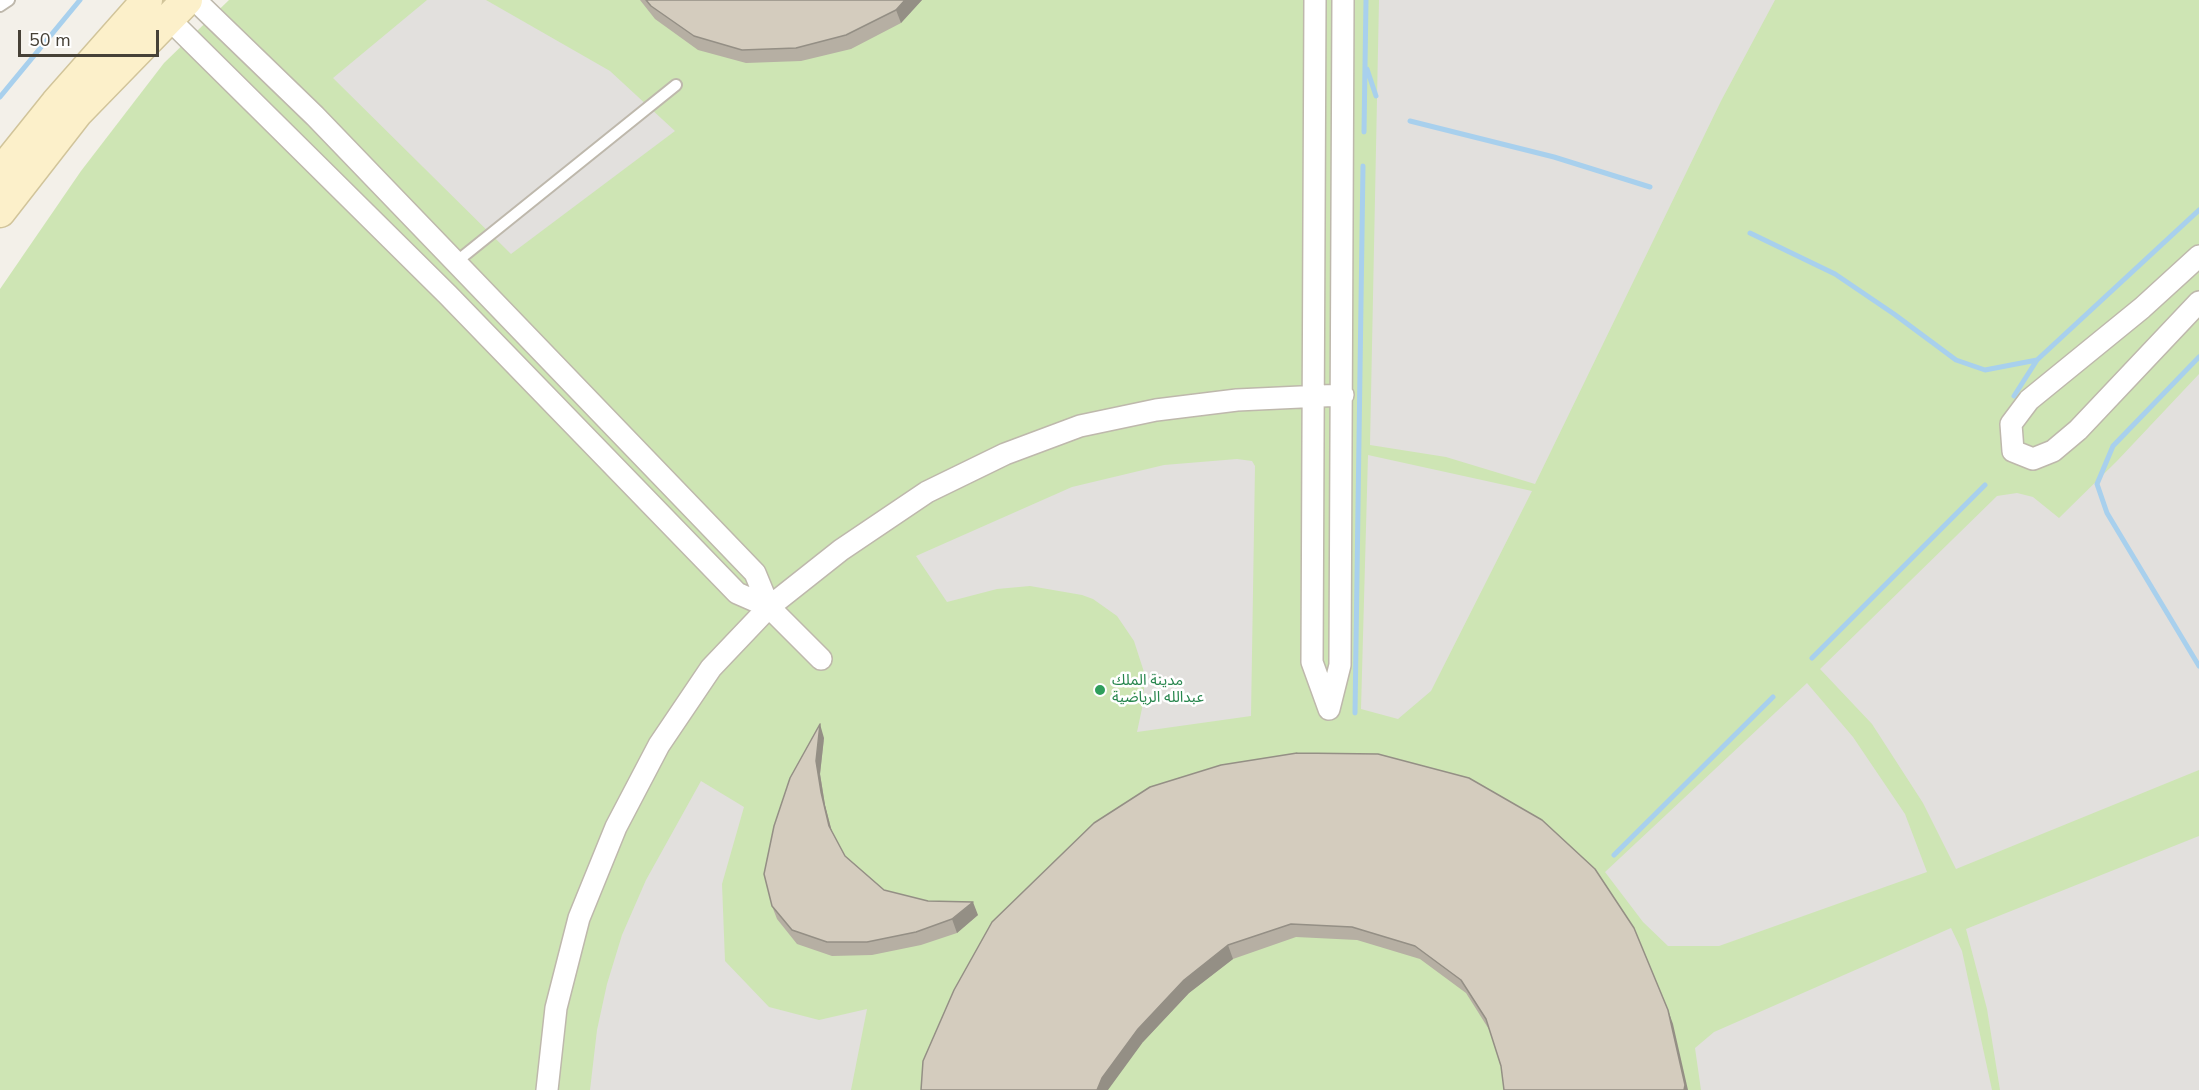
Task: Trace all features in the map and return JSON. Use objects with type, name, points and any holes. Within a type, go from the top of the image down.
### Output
[{"type":"main road","points":[[0,173],[56,103],[163,5]]},
{"type":"main road","points":[[0,212],[163,5]]},
{"type":"street","points":[[195,0],[315,116],[755,573],[769,607]]},
{"type":"street","points":[[1315,0],[1312,662],[1329,709],[1340,665],[1343,0]]},
{"type":"street","points":[[163,5],[737,593],[769,607],[821,659]]},
{"type":"street","points":[[2199,256],[2142,308],[2029,399],[2011,424],[2013,451],[2033,459],[2053,451],[2078,430],[2199,302]]},
{"type":"street","points":[[547,1090],[556,1008],[579,918],[616,827],[659,746],[711,668],[769,607],[842,550],[927,492],[1005,454],[1080,426],[1156,410],[1237,400],[1343,395]]},
{"type":"lane","points":[[0,6],[9,0]]},
{"type":"lane","points":[[456,262],[676,85]]},
{"type":"green space","name":"مدينة الملك عبدالله الرياضية","points":[[229,0],[2199,0],[2199,1090],[0,1090],[0,289],[81,171],[164,63]]},
{"type":"shaded area","points":[[427,0],[486,0],[610,71],[675,131],[511,254],[333,78]]},
{"type":"shaded area","points":[[1379,0],[1775,0],[1721,101],[1535,484],[1446,457],[1370,445]]},
{"type":"shaded area","points":[[2199,374],[2199,770],[1956,869],[1923,803],[1872,724],[1820,669],[1997,496],[2017,493],[2033,497],[2059,518],[2117,461]]},
{"type":"shaded area","points":[[1368,455],[1532,491],[1431,691],[1398,719],[1361,709]]},
{"type":"shaded area","points":[[1237,459],[1252,461],[1255,466],[1251,716],[1137,732],[1144,699],[1144,672],[1134,641],[1117,616],[1093,599],[1082,595],[1030,586],[997,589],[947,602],[916,556],[1072,487],[1164,465]]},
{"type":"shaded area","points":[[1807,683],[1853,737],[1905,814],[1927,872],[1719,946],[1668,946],[1643,922],[1605,872]]},
{"type":"shaded area","points":[[701,781],[744,807],[722,884],[725,961],[769,1007],[819,1020],[867,1009],[851,1090],[590,1090],[597,1030],[607,984],[622,935],[646,880]]},
{"type":"shaded area","points":[[2199,836],[2199,1090],[2000,1090],[1987,1009],[1966,929]]},
{"type":"shaded area","points":[[1951,928],[1962,951],[1992,1090],[1701,1090],[1695,1048],[1714,1032]]},
{"type":"building","points":[[646,0],[905,0],[896,10],[846,35],[796,48],[742,50],[694,36]]},
{"type":"building","points":[[820,724],[816,761],[821,792],[829,826],[845,856],[884,890],[928,901],[973,902],[952,919],[916,932],[867,942],[827,942],[792,930],[772,906],[764,874],[774,826],[790,778]]},
{"type":"building","points":[[1297,753],[1378,754],[1469,778],[1542,820],[1595,869],[1634,928],[1668,1010],[1685,1085],[1684,1090],[1504,1090],[1501,1066],[1486,1019],[1461,980],[1415,946],[1352,927],[1291,924],[1228,945],[1184,980],[1138,1029],[1102,1078],[1097,1090],[921,1090],[923,1061],[954,990],[992,922],[1094,823],[1150,787],[1221,765]]},
{"type":"waterway","points":[[0,97],[80,0]]},
{"type":"waterway","points":[[1364,132],[1366,0]]},
{"type":"waterway","points":[[1367,69],[1376,96]]},
{"type":"waterway","points":[[1410,121],[1554,157],[1650,187]]},
{"type":"waterway","points":[[1355,713],[1363,166]]},
{"type":"waterway","points":[[2014,396],[2037,360],[2199,210]]},
{"type":"waterway","points":[[1750,233],[1835,274],[1956,360],[1985,370],[2037,360]]},
{"type":"waterway","points":[[2199,357],[2113,446],[2097,484],[2107,513],[2199,666]]},
{"type":"waterway","points":[[1812,658],[1985,485]]},
{"type":"waterway","points":[[1614,855],[1773,697]]},
{"type":"place","name":"مدينة الملك عبدالله الرياضية","points":[[1100,690]]}]
